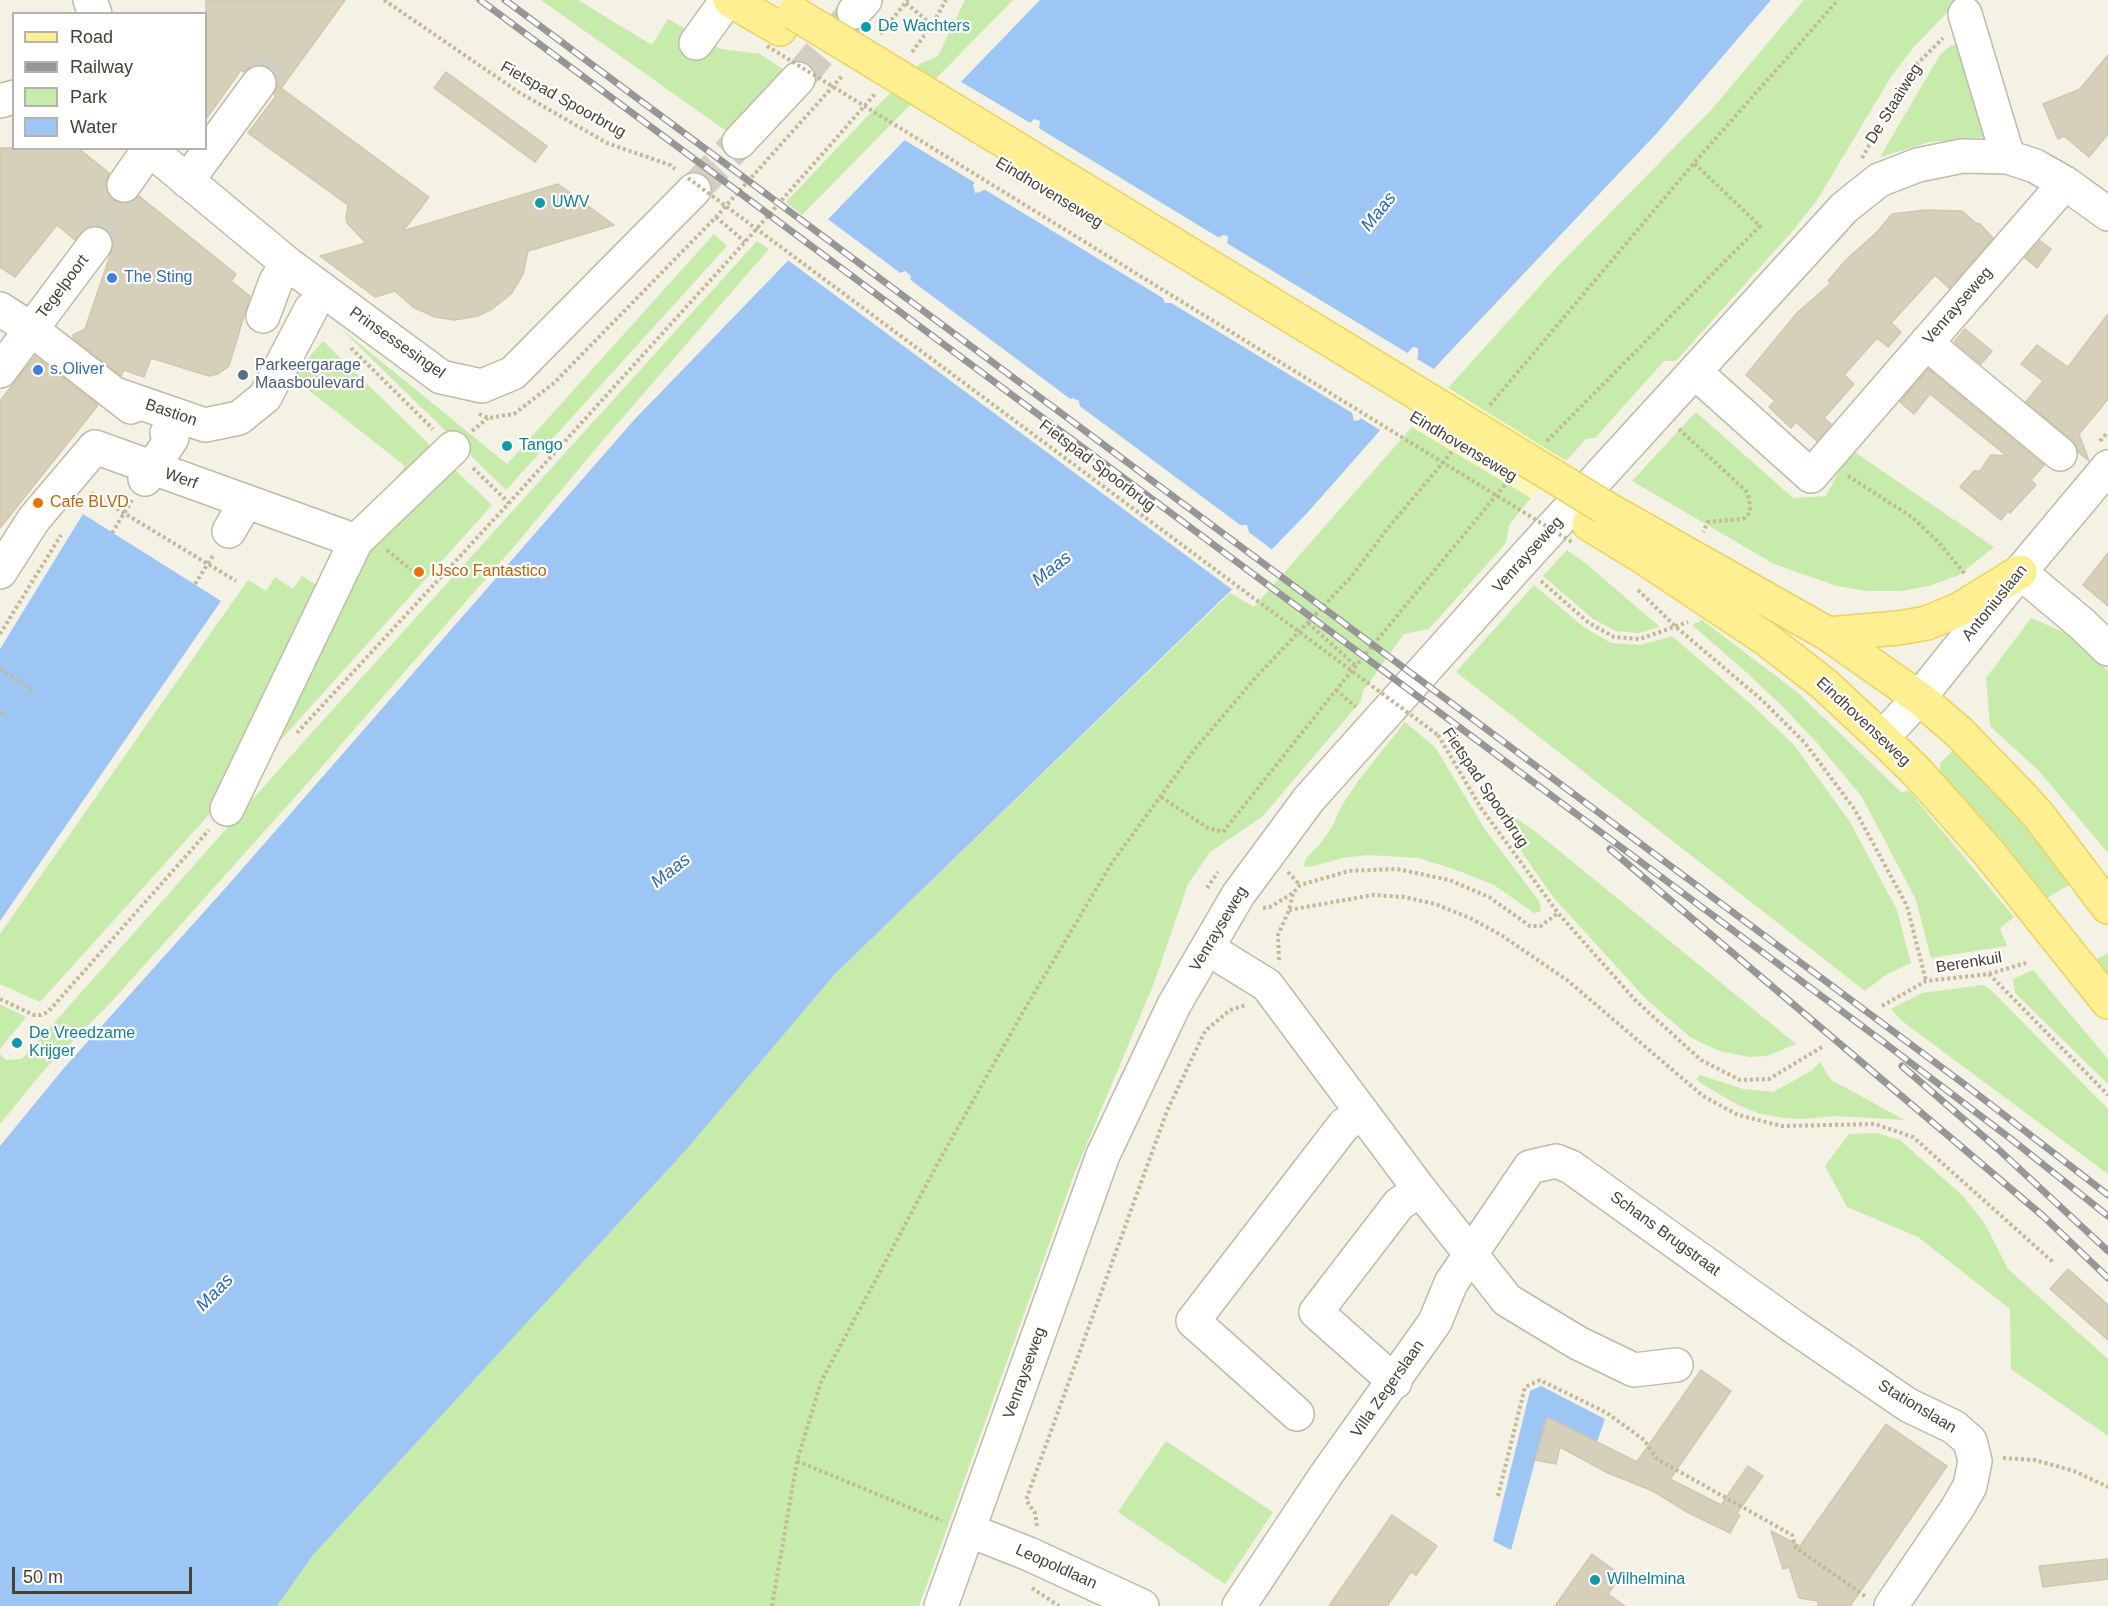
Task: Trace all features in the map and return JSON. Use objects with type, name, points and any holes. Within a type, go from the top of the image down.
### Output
[{"type":"main road","name":"Eindhovenseweg","points":[[728,0],[778,22],[1646,559],[1766,639],[1824,684],[1917,772],[1989,853],[2108,1002]]},
{"type":"main road","name":"Eindhovenseweg","points":[[1588,524],[1828,634],[1919,698],[1959,732],[2022,797],[2108,907]]},
{"type":"main road","points":[[1828,634],[1927,623],[1960,609],[2020,572]]},
{"type":"street","points":[[696,43],[728,0]]},
{"type":"street","points":[[1965,14],[2008,157]]},
{"type":"street","points":[[739,142],[798,79]]},
{"type":"street","points":[[187,181],[259,83]]},
{"type":"street","points":[[124,185],[147,150]]},
{"type":"street","name":"Prinsessesingel","points":[[149,150],[288,264],[441,377],[482,386],[513,373],[691,184]]},
{"type":"street","name":"Venrayseweg","points":[[941,1606],[954,1525],[1103,1155],[1174,1005],[1238,895],[1309,799],[1520,563],[1844,208],[1879,180],[1918,165],[1962,156],[2008,157],[2035,166],[2065,183],[2108,214]]},
{"type":"street","name":"Venrayseweg","points":[[1695,372],[1811,476],[2065,183]]},
{"type":"street","name":"Tegelpoort","points":[[0,371],[95,244]]},
{"type":"street","points":[[264,316],[276,280],[288,264]]},
{"type":"street","name":"Bastion","points":[[0,309],[134,404],[205,425],[239,418],[265,397],[311,309]]},
{"type":"street","points":[[1926,343],[2060,454]]},
{"type":"street","points":[[134,404],[172,438],[149,474]]},
{"type":"street","name":"Werf","points":[[7,580],[49,527],[74,489],[95,447],[149,474],[246,502],[356,542]]},
{"type":"street","points":[[227,809],[356,542],[453,448]]},
{"type":"street","name":"Antoniuslaan","points":[[1882,738],[1919,698],[2108,467]]},
{"type":"street","points":[[229,531],[246,502]]},
{"type":"street","name":"Werf","points":[[0,547],[49,527]]},
{"type":"street","points":[[2020,572],[2108,649]]},
{"type":"street","points":[[1207,948],[1267,985],[1420,1190],[1507,1300],[1578,1343],[1634,1370],[1676,1365]]},
{"type":"street","points":[[1297,1414],[1193,1321],[1344,1125],[1362,1112]]},
{"type":"street","name":"Schans Brugstraat","points":[[1530,1167],[1556,1161],[1571,1167],[1794,1327]]},
{"type":"street","name":"Villa Zegerslaan","points":[[1239,1606],[1326,1475],[1395,1382],[1435,1322],[1451,1283],[1530,1167]]},
{"type":"street","points":[[1395,1382],[1316,1312],[1400,1204],[1420,1190]]},
{"type":"street","name":"Stationslaan","points":[[1794,1327],[1908,1405],[1954,1427],[1970,1440],[1975,1461]]},
{"type":"street","points":[[1880,1603],[1958,1507],[1970,1486],[1975,1461]]},
{"type":"street","name":"Leopoldlaan","points":[[954,1525],[1029,1554],[1142,1606]]},
{"type":"path","name":"Fietspad Spoorbrug","points":[[384,0],[520,93],[607,143],[670,165],[691,184],[1438,735],[1480,808],[1558,914],[1636,1000],[1701,1060],[1740,1080],[1769,1079],[1822,1047]]},
{"type":"path","points":[[908,56],[932,25],[946,0]]},
{"type":"path","points":[[1484,412],[1694,163],[1838,0]]},
{"type":"path","points":[[906,3],[932,25]]},
{"type":"path","name":"De Staaiweg","points":[[1862,160],[1913,68],[1965,14]]},
{"type":"path","points":[[778,22],[1588,524]]},
{"type":"path","points":[[292,739],[745,242],[877,91]]},
{"type":"path","points":[[488,418],[514,414],[554,383],[716,217],[796,129]]},
{"type":"path","points":[[1541,447],[1760,226],[1694,163]]},
{"type":"path","points":[[716,217],[745,242]]},
{"type":"path","points":[[344,341],[509,503]]},
{"type":"path","points":[[1660,411],[1746,491],[1749,498],[1748,515],[1736,521],[1708,522],[1701,536]]},
{"type":"path","points":[[772,1606],[797,1461],[821,1382],[938,1163],[1023,1012],[1111,864],[1195,749],[1256,677],[1351,577],[1388,528],[1462,440]]},
{"type":"path","points":[[1825,460],[1912,518],[1939,543],[1971,581]]},
{"type":"path","points":[[112,532],[149,474]]},
{"type":"path","points":[[1161,797],[1208,828],[1223,832],[1336,690],[1509,481]]},
{"type":"path","points":[[74,489],[87,490],[236,581]]},
{"type":"path","points":[[0,634],[49,527]]},
{"type":"path","points":[[195,584],[229,531]]},
{"type":"path","points":[[398,559],[411,570]]},
{"type":"path","points":[[1520,563],[1589,623],[1614,637],[1640,639],[1676,627],[1762,700],[1805,743],[1855,810],[1907,906],[1926,981]]},
{"type":"path","points":[[1308,623],[1357,667]]},
{"type":"path","points":[[0,669],[34,691]]},
{"type":"path","points":[[0,712],[6,716]]},
{"type":"path","points":[[0,999],[34,1015],[48,1012],[227,809]]},
{"type":"path","points":[[1238,895],[1259,909],[1270,907],[1293,893],[1300,885],[1348,871],[1397,869],[1449,880],[1489,897],[1530,926],[1541,926],[1558,914]]},
{"type":"path","points":[[1059,1606],[1033,1590],[1023,1575],[1038,1532],[1035,1513],[1026,1500],[1167,1111],[1205,1031],[1230,1010],[1255,1002],[1279,966],[1278,935],[1289,910],[1293,893]]},
{"type":"path","points":[[1289,910],[1373,895],[1404,897],[1435,904],[1470,918],[1501,935],[1567,980],[1703,1096],[1738,1115],[1782,1126],[1875,1124],[1912,1137],[2054,1263]]},
{"type":"path","name":"Berenkuil","points":[[1882,1006],[1926,981],[1989,975],[2029,962]]},
{"type":"path","points":[[1989,975],[2108,1095]]},
{"type":"path","points":[[1498,1496],[1525,1387],[1540,1380],[1608,1413],[1644,1440],[1657,1459],[1792,1535],[1796,1548],[1880,1603]]},
{"type":"path","points":[[1975,1461],[2006,1458],[2035,1460],[2074,1471],[2108,1487]]},
{"type":"path","points":[[797,1461],[954,1525]]},
{"type":"green space","points":[[541,0],[578,0],[652,45],[668,19],[721,49],[760,54],[786,71],[729,133]]},
{"type":"green space","points":[[965,0],[1013,0],[802,215],[786,202],[920,64],[938,56]]},
{"type":"green space","points":[[1804,0],[1959,0],[1913,48],[1892,75],[1817,200],[1795,228],[1676,361],[1664,361],[1595,438],[1586,439],[1566,461],[1448,388],[1559,265],[1712,109]]},
{"type":"green space","points":[[1951,45],[1965,46],[1985,137],[1930,142],[1880,157],[1940,55]]},
{"type":"green space","points":[[714,234],[727,246],[506,490],[339,327],[507,464]]},
{"type":"green space","points":[[757,241],[769,249],[297,795],[112,1001],[44,1070],[0,1124],[0,1054],[6,1060],[22,1059],[307,738]]},
{"type":"green space","points":[[323,341],[435,450],[369,516],[405,466],[292,377]]},
{"type":"green space","points":[[1696,412],[1793,498],[1826,496],[1850,449],[1994,547],[1959,575],[1929,586],[1901,591],[1867,591],[1837,586],[1774,564],[1632,481]]},
{"type":"green space","points":[[1412,427],[1531,498],[1509,525],[1506,543],[1429,629],[1404,634],[1363,691],[1361,701],[1262,817],[1210,852],[1188,884],[1154,983],[1075,1172],[919,1606],[277,1606],[313,1555],[686,1150],[835,974],[1230,593],[1254,607]]},
{"type":"green space","points":[[449,464],[492,505],[253,771],[338,597],[382,529]]},
{"type":"green space","points":[[1567,550],[1660,627],[1638,633],[1616,631],[1593,619],[1543,576]]},
{"type":"green space","points":[[302,576],[325,590],[215,808],[40,1002],[0,984],[0,934],[248,580],[266,591],[275,577],[293,589]]},
{"type":"green space","points":[[1534,585],[1585,628],[1611,643],[1641,645],[1672,636],[1794,745],[1850,822],[1897,910],[1911,963],[1887,974],[1865,991],[1456,672]]},
{"type":"green space","points":[[2031,618],[2075,637],[2108,671],[2108,853],[2039,771],[1990,726],[1986,678]]},
{"type":"green space","points":[[1702,620],[1797,692],[1902,793],[1908,790],[2014,917],[2000,928],[2007,946],[1931,958],[1916,900],[1862,797],[1784,708],[1692,625]]},
{"type":"green space","points":[[1405,722],[1435,747],[1486,831],[1539,901],[1541,911],[1534,913],[1494,885],[1419,858],[1368,855],[1303,867],[1306,858],[1332,827],[1341,807],[1358,781]]},
{"type":"green space","points":[[1955,749],[2019,815],[2069,885],[2047,898],[1940,775],[1940,763]]},
{"type":"green space","points":[[1482,795],[1536,832],[1796,1044],[1767,1056],[1749,1057],[1719,1051],[1690,1037],[1646,999],[1553,897]]},
{"type":"green space","points":[[2108,953],[2108,978],[2094,961]]},
{"type":"green space","points":[[2033,970],[2108,1059],[2108,1084],[2015,993],[2013,979]]},
{"type":"green space","points":[[1983,985],[1991,990],[2108,1109],[2108,1174],[1902,1021],[1891,1009],[1922,993]]},
{"type":"green space","points":[[0,1004],[26,1017],[0,1049]]},
{"type":"green space","points":[[1820,1062],[1831,1080],[1905,1120],[1834,1116],[1806,1119],[1761,1114],[1738,1105],[1696,1079],[1700,1075],[1743,1089],[1773,1092],[1811,1071]]},
{"type":"green space","points":[[1876,1133],[1900,1140],[1963,1196],[1985,1224],[2008,1269],[2108,1359],[2108,1436],[2011,1369],[2010,1309],[1918,1237],[1847,1207],[1825,1166],[1849,1134]]},
{"type":"green space","points":[[1166,1441],[1273,1512],[1225,1584],[1118,1512]]},
{"type":"sand","points":[[1448,388],[1566,461],[1531,498],[1412,427]]},
{"type":"water","name":"Maas","points":[[1040,0],[1771,0],[1657,133],[1442,360],[1309,511],[1247,575],[835,974],[686,1150],[313,1555],[277,1606],[0,1606],[0,1146],[64,1068],[229,884],[634,420]],"holes":[[[1034,119],[1040,121],[1039,129],[986,189],[975,193],[973,185]],[[1223,235],[1228,236],[1227,245],[1173,303],[1165,303],[1163,299],[1218,238]],[[905,271],[911,276],[910,281],[874,318],[866,311],[896,275]],[[1413,347],[1418,348],[1418,357],[1364,416],[1354,421],[1352,413]],[[1073,398],[1079,401],[1080,407],[1044,444],[1036,437],[1067,401]],[[1239,525],[1247,525],[1249,532],[1214,571],[1205,564]]]},
{"type":"water","points":[[83,514],[221,601],[0,921],[0,649]]},
{"type":"water","points":[[1541,1386],[1605,1419],[1597,1442],[1547,1417],[1511,1550],[1493,1541],[1530,1391]]},
{"type":"pier","points":[[958,80],[1032,124],[977,184],[901,138]]},
{"type":"pier","points":[[1037,127],[1221,239],[1166,300],[982,188]]},
{"type":"pier","points":[[825,217],[903,275],[871,308],[872,315],[876,314],[908,278],[1073,401],[1040,435],[1039,439],[1044,440],[1072,413],[1077,404],[1243,527],[1209,561],[1209,565],[1213,568],[1216,568],[1246,530],[1274,551],[1234,591],[785,258]]},
{"type":"pier","points":[[1225,242],[1409,354],[1354,414],[1168,301],[1173,299]]},
{"type":"pier","points":[[1414,357],[1437,371],[1383,432],[1359,417]]},
{"type":"building","name":"UWV","points":[[206,0],[345,0],[281,88],[429,197],[403,231],[558,184],[614,225],[528,251],[523,274],[511,294],[492,309],[478,316],[454,320],[435,317],[413,307],[395,291],[375,297],[320,256],[366,243],[347,223],[348,205],[248,133],[276,96],[274,94],[278,86],[271,68],[260,64],[251,66],[244,72],[241,70],[207,118]]},
{"type":"building","points":[[2108,55],[2108,134],[2089,157],[2064,136],[2058,139],[2043,104],[2080,89]]},
{"type":"building","points":[[446,72],[547,146],[535,162],[434,88]]},
{"type":"building","points":[[0,148],[80,150],[109,173],[105,184],[113,200],[123,204],[139,196],[236,274],[231,281],[250,296],[229,366],[218,374],[209,376],[151,358],[144,377],[124,370],[121,376],[73,338],[73,335],[85,329],[113,247],[112,237],[107,229],[97,225],[87,227],[75,240],[57,225],[15,277],[0,267]]},
{"type":"building","points":[[1926,210],[1962,211],[1977,224],[1979,223],[1993,238],[1949,288],[1935,275],[1891,323],[1901,332],[1888,347],[1877,338],[1844,375],[1854,384],[1824,418],[1831,424],[1817,441],[1796,422],[1791,428],[1769,407],[1775,401],[1746,375],[1797,313],[1831,283],[1828,281],[1846,260],[1878,231],[1892,214]]},
{"type":"building","points":[[2040,241],[2051,249],[2037,268],[2025,258]]},
{"type":"building","points":[[2108,314],[2108,399],[2079,434],[2089,461],[2078,452],[2072,440],[2026,402],[2043,381],[2021,364],[2037,345],[2068,367]]},
{"type":"building","points":[[1965,329],[1992,351],[1981,364],[1954,342]]},
{"type":"building","points":[[35,356],[98,405],[0,528],[0,401]]},
{"type":"building","points":[[1928,369],[2044,465],[2031,480],[2036,485],[2001,520],[1960,487],[1974,471],[1980,471],[1991,455],[2007,456],[1930,394],[1914,414],[1900,402]]},
{"type":"building","points":[[2108,553],[2108,606],[2083,585]]},
{"type":"building","points":[[2068,1269],[2108,1305],[2108,1340],[2050,1289]]},
{"type":"building","points":[[1701,1370],[1731,1391],[1670,1479],[1721,1505],[1748,1466],[1763,1476],[1737,1513],[1740,1515],[1730,1533],[1687,1512],[1653,1491],[1608,1473],[1560,1447],[1556,1464],[1535,1460],[1547,1417],[1637,1462]]},
{"type":"building","points":[[1886,1424],[1947,1466],[1850,1606],[1818,1606],[1818,1601],[1799,1598],[1789,1567],[1783,1569],[1771,1531],[1800,1546]]},
{"type":"building","points":[[1392,1515],[1437,1546],[1416,1575],[1411,1572],[1387,1606],[1329,1606]]},
{"type":"building","name":"Wilhelmina","points":[[1592,1554],[1621,1575],[1608,1594],[1625,1606],[1555,1606]]},
{"type":"building","points":[[2108,1559],[2108,1579],[2043,1587],[2039,1566]]},
{"type":"tunnel","points":[[798,79],[851,16]]},
{"type":"tunnel","points":[[259,83],[276,60]]},
{"type":"tunnel","points":[[694,190],[739,142]]},
{"type":"tunnel","points":[[95,244],[124,185]]},
{"type":"railway","points":[[480,0],[1882,1041],[2108,1216]]},
{"type":"railway","points":[[505,0],[1964,1084],[2108,1195]]},
{"type":"railway","points":[[1610,849],[2043,1216],[2108,1278]]},
{"type":"railway","points":[[1902,1066],[1998,1149],[2108,1251]]},
{"type":"place","name":"De Wachters","points":[[866,27]]},
{"type":"place","name":"UWV","points":[[540,203]]},
{"type":"place","name":"The Sting","points":[[112,278]]},
{"type":"place","name":"s.Oliver","points":[[38,370]]},
{"type":"place","name":"Parkeergarage Maasboulevard","points":[[243,375]]},
{"type":"place","name":"Tango","points":[[507,446]]},
{"type":"place","name":"Cafe BLVD","points":[[38,503]]},
{"type":"place","name":"IJsco Fantastico","points":[[419,572]]},
{"type":"place","name":"De Vreedzame Krijger","points":[[17,1043]]},
{"type":"place","name":"Wilhelmina","points":[[1595,1580]]}]
